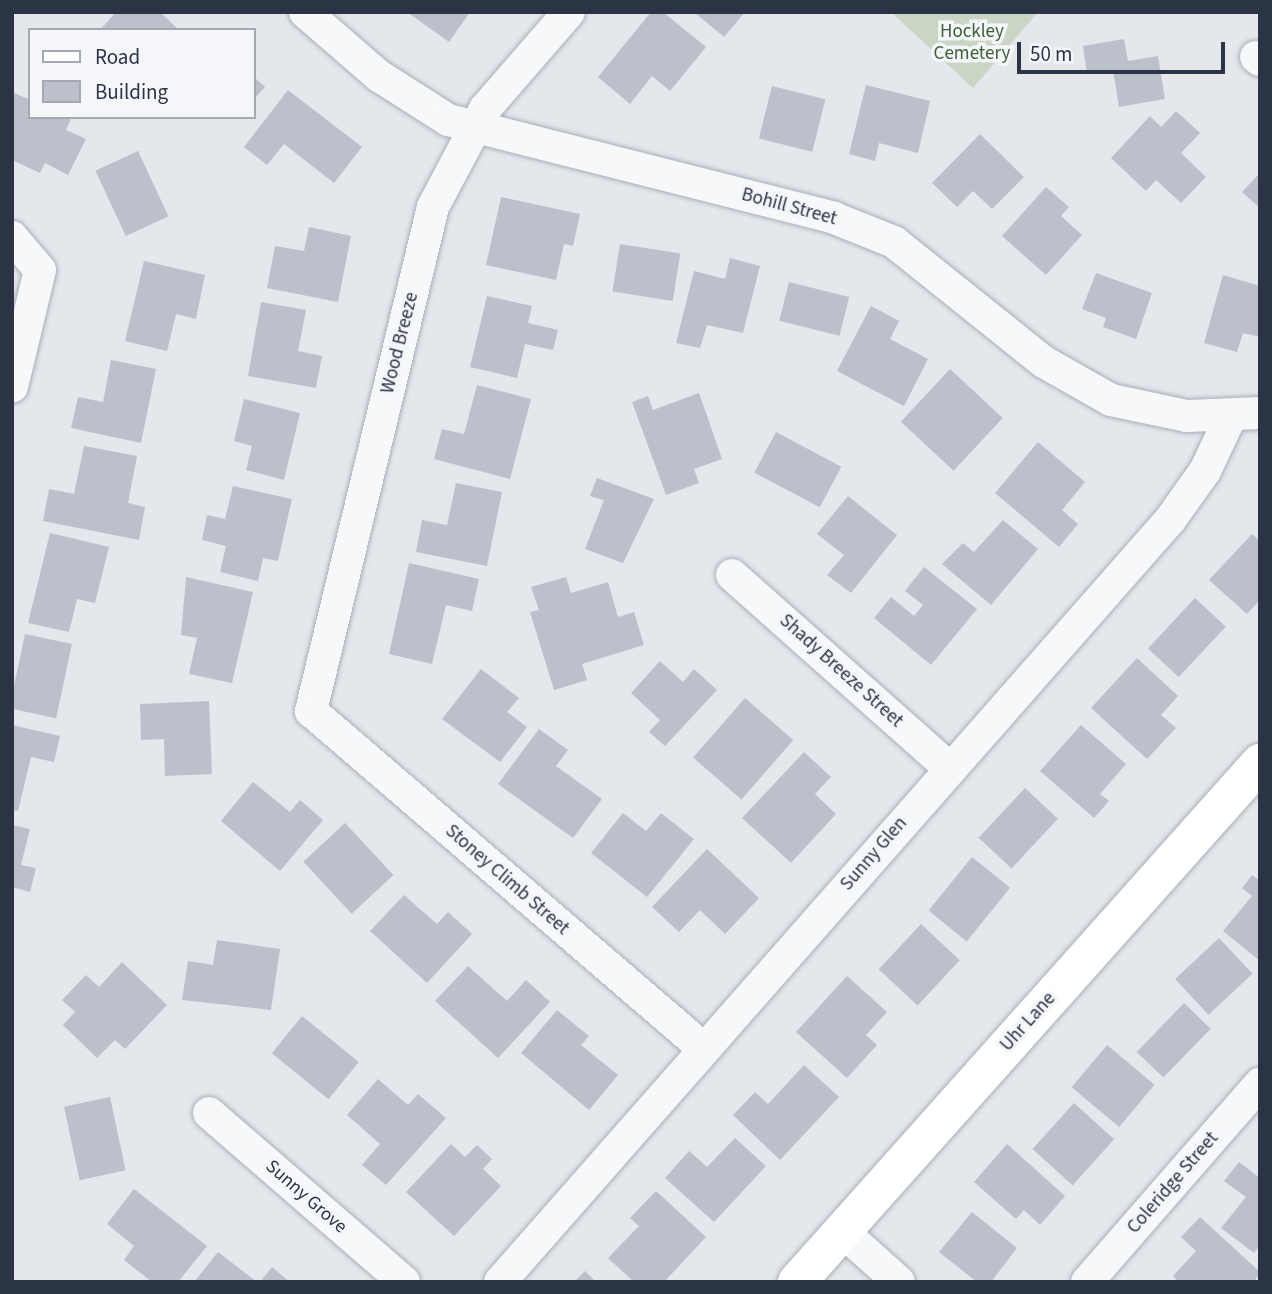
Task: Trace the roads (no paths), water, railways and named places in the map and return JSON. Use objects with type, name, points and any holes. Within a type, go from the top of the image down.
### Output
[{"type":"street","name":"Bohill Street","points":[[305,12],[413,100],[473,128],[865,228],[922,259],[1065,377],[1136,408],[1245,414]]},
{"type":"street","name":"Wood Breeze","points":[[311,710],[433,207],[473,128],[569,12]]},
{"type":"street","points":[[12,237],[40,270],[12,387]]},
{"type":"street","name":"Sunny Glen","points":[[500,1282],[949,768],[1170,520],[1245,414]]},
{"type":"street","name":"Shady Breeze Street","points":[[732,575],[949,768]]},
{"type":"street","name":"Stoney Climb Street","points":[[311,710],[703,1048]]},
{"type":"street","name":"Uhr Lane","points":[[797,1282],[1260,762]]},
{"type":"street","name":"Coleridge Street","points":[[1087,1282],[1260,1084]]},
{"type":"street","name":"Sunny Grove","points":[[209,1113],[404,1282]]},
{"type":"street","points":[[842,1231],[899,1282]]},
{"type":"park label","name":"Hockley Cemetery","points":[[972,43]]}]
